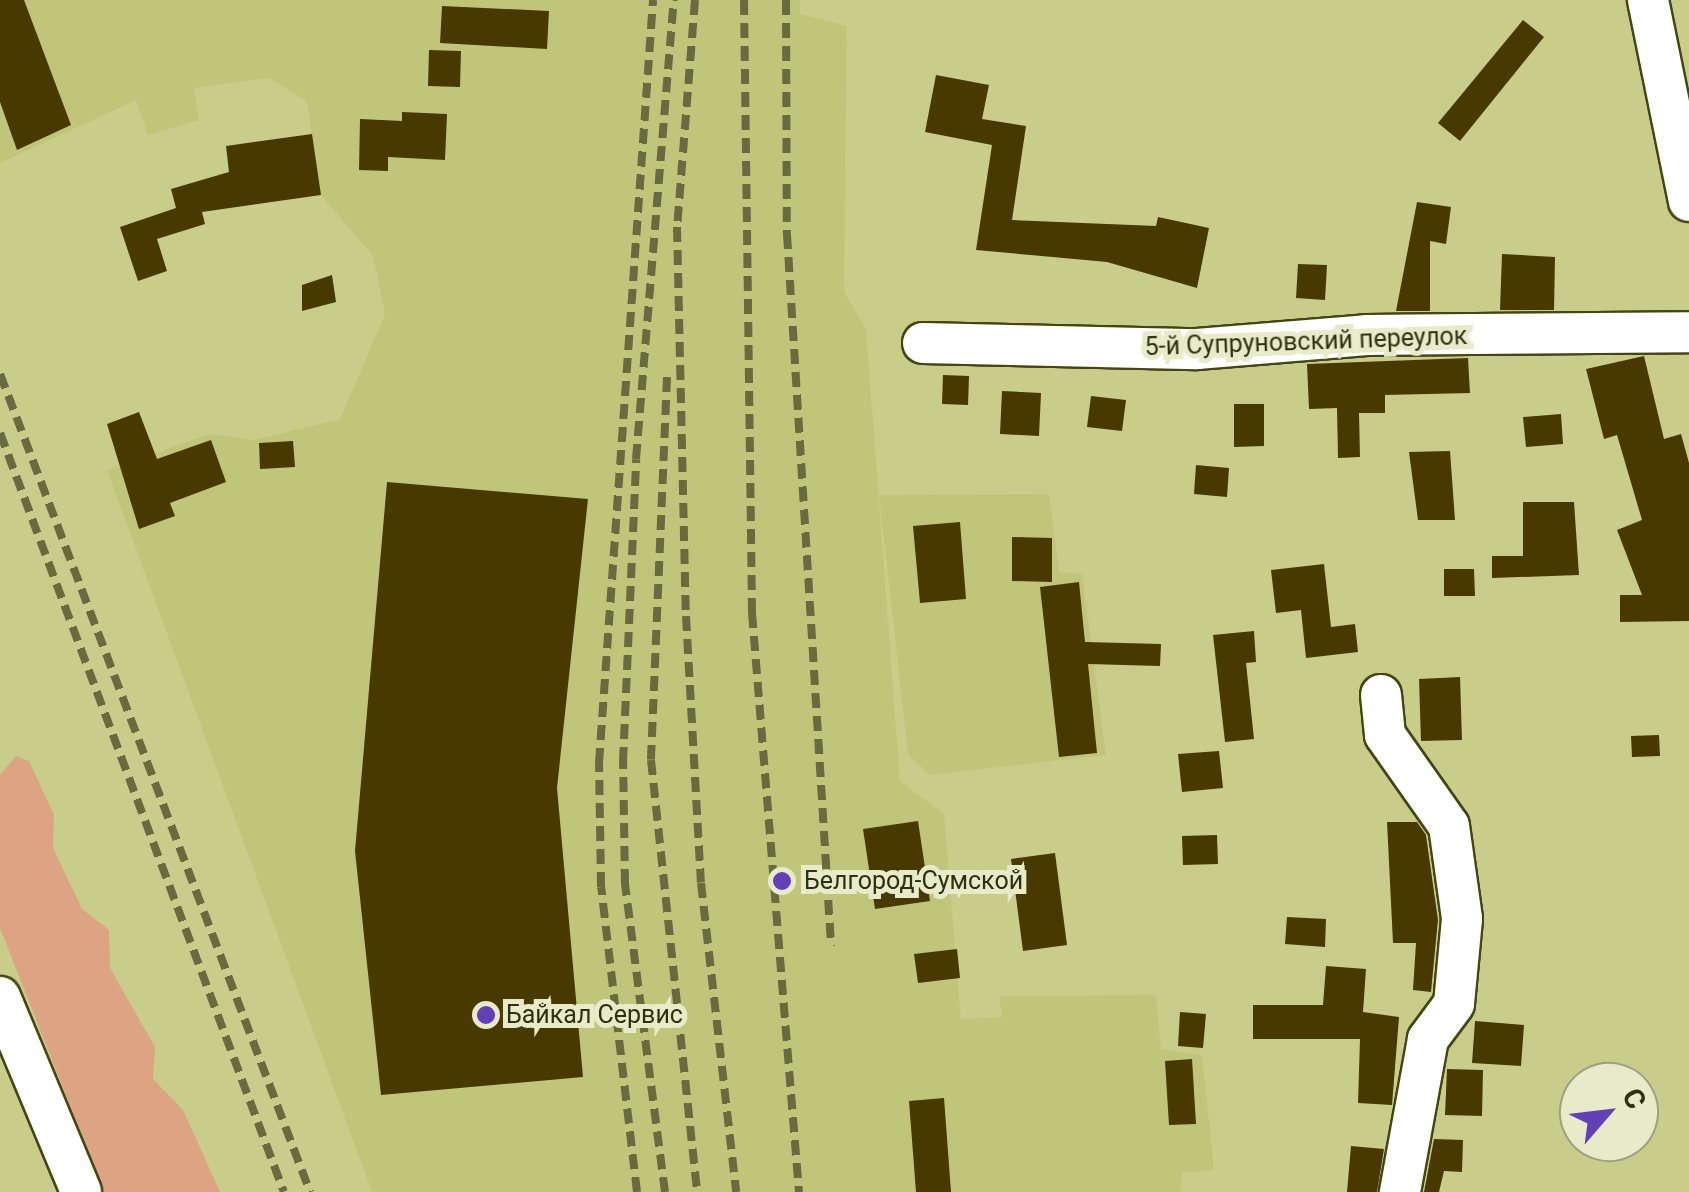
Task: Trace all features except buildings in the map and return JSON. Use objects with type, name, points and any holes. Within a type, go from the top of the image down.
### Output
[{"type":"street","points":[[1648,0],[1682,123],[1689,201]]},
{"type":"street","points":[[1682,123],[1689,72]]},
{"type":"street","name":"5-й Супруновский переулок","points":[[923,344],[1197,350],[1366,335],[1687,339]]},
{"type":"street","points":[[1381,695],[1384,735],[1448,826],[1462,919],[1454,1004],[1428,1039],[1400,1192]]},
{"type":"street","points":[[0,997],[81,1192]]},
{"type":"shaded area","points":[[0,0],[800,0],[800,14],[847,26],[844,292],[866,329],[900,781],[944,814],[961,1019],[1002,1017],[999,996],[1156,995],[1161,1049],[1202,1055],[1214,1170],[1182,1173],[1181,1192],[372,1192],[107,470],[210,434],[254,440],[340,419],[385,314],[373,256],[321,195],[307,102],[270,78],[194,88],[199,120],[148,135],[136,100],[0,163]]},
{"type":"shaded area","points":[[1049,494],[1059,572],[1082,574],[1106,755],[930,775],[908,754],[879,495]]},
{"type":"shaded area","points":[[16,756],[29,761],[54,815],[53,848],[82,909],[109,930],[110,968],[155,1047],[153,1079],[183,1110],[220,1192],[104,1192],[0,928],[0,775]]},
{"type":"railway","points":[[637,1192],[601,887],[599,763],[653,0]]},
{"type":"railway","points":[[665,1192],[625,884],[623,762],[636,459],[674,0]]},
{"type":"railway","points":[[695,0],[677,227],[686,616],[701,883],[736,1192]]},
{"type":"railway","points":[[744,0],[752,613],[799,1192]]},
{"type":"railway","points":[[786,0],[787,234],[831,946]]},
{"type":"railway","points":[[0,374],[310,1192]]},
{"type":"railway","points":[[667,377],[651,760],[697,1192]]},
{"type":"railway","points":[[0,433],[284,1192]]},
{"type":"place","name":"Белгород-Сумской","points":[[782,881]]},
{"type":"place","name":"Байкал Сервис","points":[[486,1015]]}]
